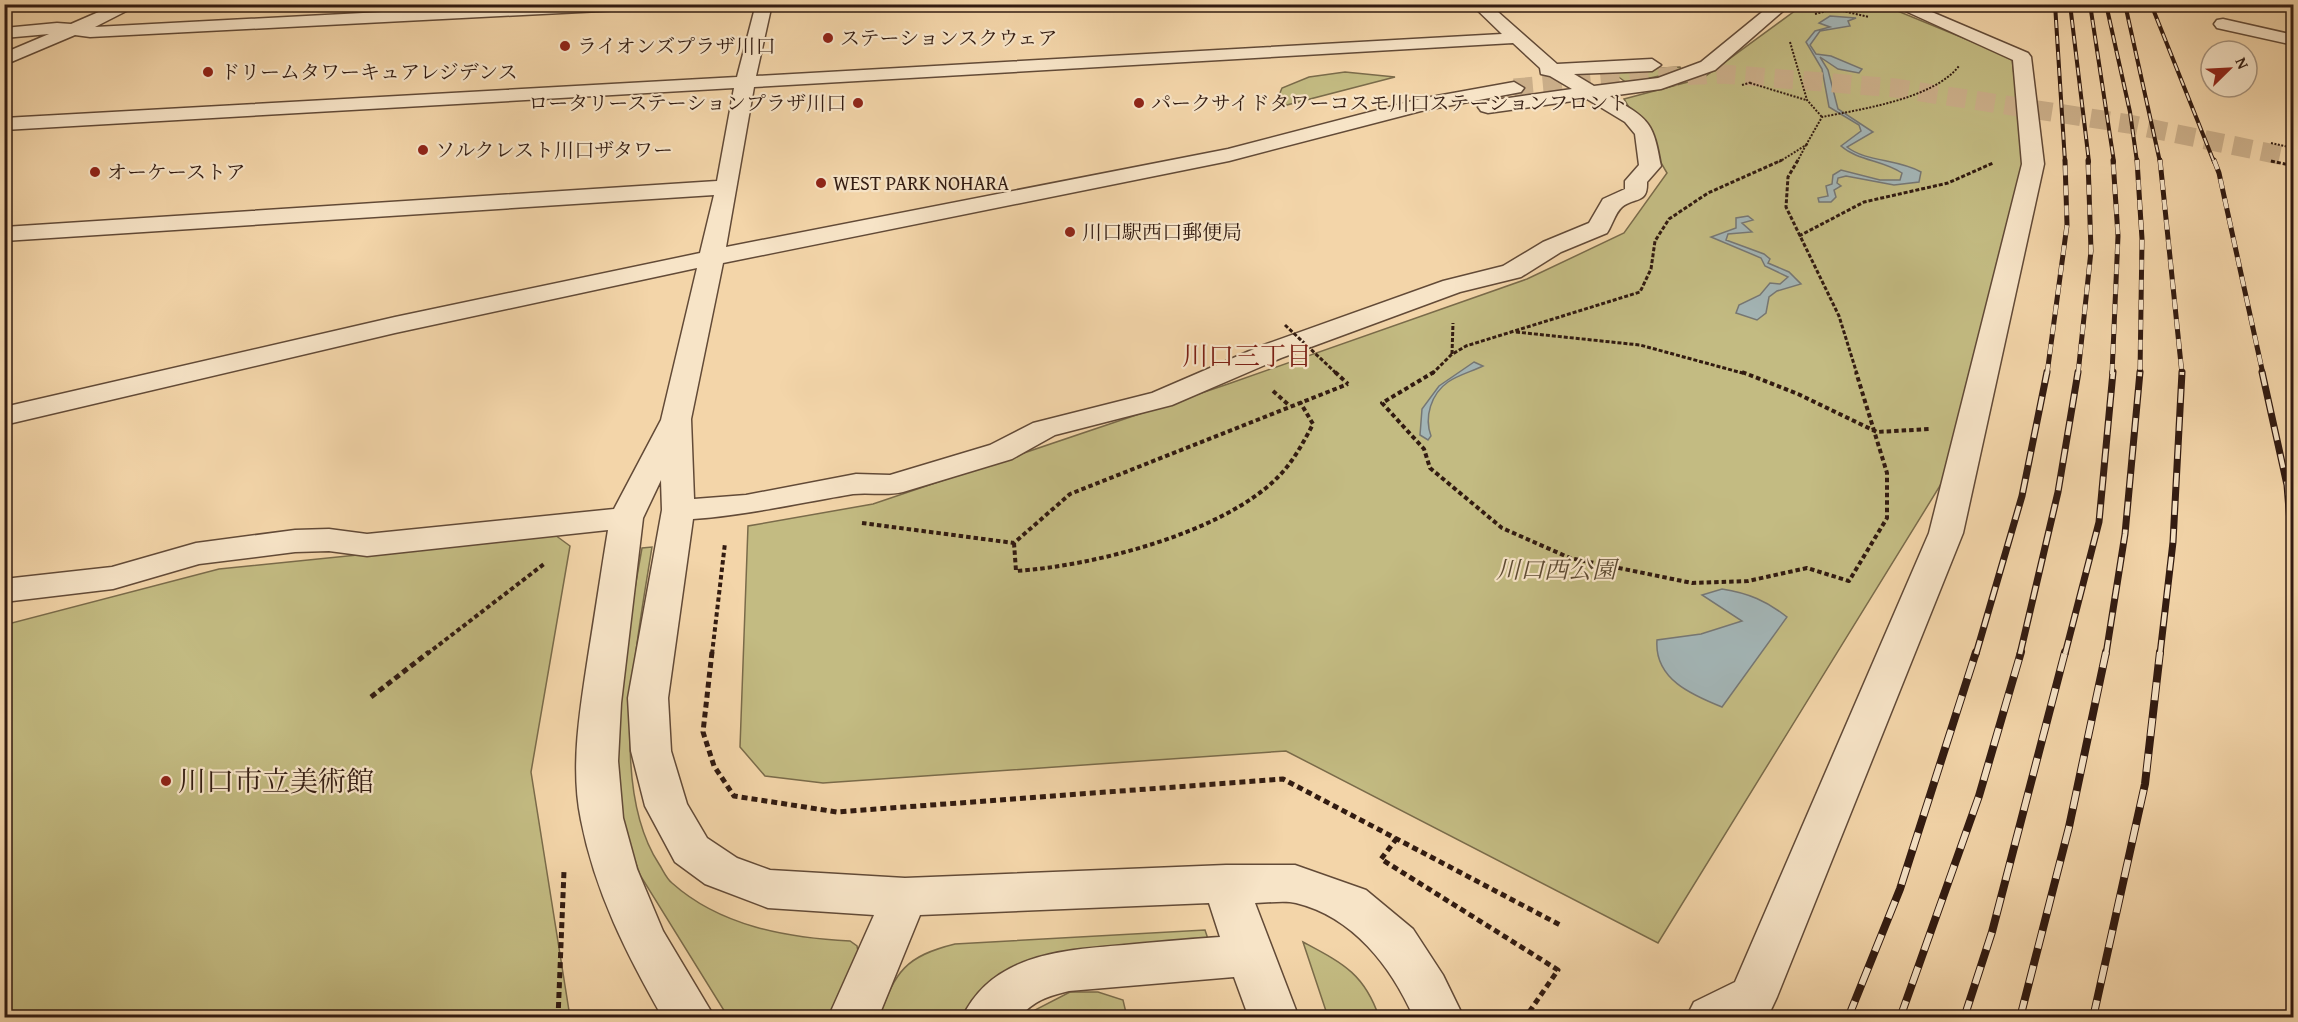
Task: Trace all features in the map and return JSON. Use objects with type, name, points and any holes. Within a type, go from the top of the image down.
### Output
[{"type":"street","points":[[4,60],[132,4]]},
{"type":"street","points":[[4,33],[57,28],[90,32],[640,4]]},
{"type":"street","points":[[764,4],[745,81],[727,187],[676,419],[678,510],[648,698],[651,751],[666,806],[691,850],[721,871],[768,889],[823,894],[905,897],[1226,884],[1295,884],[1350,903],[1396,943],[1426,990],[1438,1017]]},
{"type":"street","points":[[678,510],[746,505],[856,484],[892,485],[1001,452],[1044,429],[1162,399],[1271,352],[1452,286],[1512,272],[1552,247],[1599,228],[1611,204],[1636,192],[1636,181],[1650,166],[1645,133],[1632,118],[1587,93],[1552,69],[1479,4]]},
{"type":"street","points":[[954,210],[1030,204],[1291,155],[1474,110],[1661,83],[1708,66],[1784,4]]},
{"type":"street","points":[[1711,1017],[1753,997],[1946,533],[2033,167],[2022,57],[1898,4]]},
{"type":"street","points":[[2223,24],[2294,40]]},
{"type":"street","points":[[4,124],[1516,38]]},
{"type":"street","points":[[954,210],[1055,175],[1209,145],[1399,97],[1552,69],[1687,63],[1726,49]]},
{"type":"street","points":[[4,416],[395,325],[710,258],[1229,155],[1420,105],[1514,88]]},
{"type":"street","points":[[4,234],[727,187]]},
{"type":"street","points":[[676,419],[626,518],[597,749],[602,818],[615,869],[644,941],[690,1017]]},
{"type":"street","points":[[4,591],[113,578],[196,554],[295,541],[329,540],[367,545],[626,518]]},
{"type":"street","points":[[1226,884],[1249,955],[1274,1017]]},
{"type":"street","points":[[853,1017],[905,897]]},
{"type":"street","points":[[987,1017],[1011,992],[1035,978],[1069,970],[1249,955]]},
{"type":"path","points":[[1809,18],[1820,10],[1837,9],[1872,18]]},
{"type":"path","points":[[1789,36],[1807,100],[1822,117]]},
{"type":"path","points":[[1808,144],[1787,158],[1708,193],[1668,219],[1655,241],[1651,269],[1640,292],[1466,346],[1431,376],[1382,404],[1424,449],[1430,468],[1502,528],[1570,558],[1692,583],[1748,581],[1807,568],[1849,581],[1887,518],[1887,473],[1877,432],[1839,316],[1786,207],[1788,177],[1808,144],[1822,117],[1894,100],[1949,80],[1960,68],[1956,58]]},
{"type":"path","points":[[1738,80],[1807,100]]},
{"type":"path","points":[[2271,143],[2294,148]]},
{"type":"path","points":[[1799,236],[1838,214],[1875,199],[1939,187],[1971,177],[1997,161],[2033,167]]},
{"type":"path","points":[[2271,161],[2294,166]]},
{"type":"path","points":[[859,523],[1014,543],[1070,494],[1348,384],[1285,325]]},
{"type":"path","points":[[1515,332],[1640,345],[1734,369],[1798,394],[1877,432],[1971,427]]},
{"type":"path","points":[[1452,356],[1454,337]]},
{"type":"path","points":[[1014,543],[1016,571],[1049,571],[1165,540],[1236,508],[1273,482],[1293,459],[1313,424],[1300,402]]},
{"type":"path","points":[[726,533],[703,732],[714,766],[734,796],[837,812],[1283,778],[1562,926]]},
{"type":"path","points":[[371,697],[550,560]]},
{"type":"path","points":[[1397,838],[1381,859],[1558,970],[1526,1017]]},
{"type":"green space","name":"川口西公園","points":[[1803,5],[1883,5],[2012,58],[2024,160],[1946,476],[1658,943],[1286,751],[823,783],[765,776],[740,747],[748,526],[873,504],[1228,384],[1527,279],[1624,233],[1667,173],[1624,99],[1703,78]]},
{"type":"green space","points":[[1680,67],[1682,71],[1627,83],[1610,71]]},
{"type":"green space","points":[[1345,72],[1395,77],[1279,107],[1277,100],[1282,88],[1309,77]]},
{"type":"green space","points":[[555,535],[570,546],[531,772],[570,1017],[5,1017],[4,625],[219,569]]},
{"type":"green space","points":[[652,547],[634,666],[631,709],[630,752],[634,794],[643,831],[670,881],[711,910],[755,927],[779,933],[850,941],[857,946],[859,956],[831,1017],[728,1017],[640,875],[622,824],[617,752],[623,656],[642,548]]},
{"type":"green space","points":[[1205,930],[1208,939],[966,1017],[879,1018],[891,988],[905,968],[925,954],[955,944]]},
{"type":"green space","points":[[1303,942],[1340,963],[1359,979],[1379,1017],[1328,1017]]},
{"type":"green space","points":[[1070,992],[1098,992],[1123,1000],[1127,1017],[1028,1017],[1033,1011]]},
{"type":"shaded area","points":[[1830,16],[1856,18],[1848,21],[1850,26],[1820,31],[1810,45],[1816,54],[1831,56],[1862,69],[1859,73],[1838,69],[1820,57],[1828,70],[1838,109],[1873,132],[1847,147],[1863,155],[1921,172],[1919,182],[1894,185],[1846,176],[1838,178],[1837,183],[1841,186],[1834,190],[1836,197],[1831,202],[1819,202],[1818,198],[1828,196],[1826,186],[1832,184],[1833,175],[1841,170],[1880,180],[1900,180],[1902,173],[1887,165],[1855,155],[1841,146],[1861,131],[1859,125],[1829,107],[1822,69],[1806,42],[1815,31],[1830,27],[1819,23]]},
{"type":"shaded area","points":[[1748,216],[1753,220],[1742,223],[1752,232],[1728,234],[1726,240],[1764,254],[1770,259],[1768,263],[1789,272],[1801,284],[1777,291],[1769,297],[1766,313],[1757,320],[1736,313],[1739,305],[1760,295],[1770,283],[1780,284],[1788,277],[1765,266],[1761,258],[1711,237],[1736,228],[1736,218]]},
{"type":"shaded area","points":[[1474,362],[1483,366],[1452,380],[1437,393],[1430,406],[1428,421],[1431,436],[1428,440],[1420,435],[1422,409],[1439,386]]},
{"type":"shaded area","points":[[1722,589],[1757,599],[1787,617],[1722,707],[1687,691],[1668,675],[1658,654],[1657,640],[1701,634],[1742,621],[1702,595]]},
{"type":"tunnel","points":[[1514,88],[1614,79],[1723,74],[1895,88],[2129,124],[2294,158]]},
{"type":"railway","points":[[2055,4],[2065,162]]},
{"type":"railway","points":[[2070,4],[2089,162]]},
{"type":"railway","points":[[2090,4],[2114,162]]},
{"type":"railway","points":[[2106,4],[2130,112],[2137,162]]},
{"type":"railway","points":[[2125,4],[2160,162]]},
{"type":"railway","points":[[2151,4],[2214,162]]},
{"type":"railway","points":[[2047,374],[2067,225],[2065,160]]},
{"type":"railway","points":[[2078,374],[2091,251],[2088,160]]},
{"type":"railway","points":[[2112,374],[2118,236],[2113,160]]},
{"type":"railway","points":[[2137,160],[2142,239],[2140,374]]},
{"type":"railway","points":[[2160,160],[2182,373]]},
{"type":"railway","points":[[2214,160],[2219,173],[2263,374]]},
{"type":"railway","points":[[1976,654],[2022,496],[2047,372]]},
{"type":"railway","points":[[2020,654],[2058,492],[2078,372]]},
{"type":"railway","points":[[2065,654],[2099,522],[2113,372]]},
{"type":"railway","points":[[2106,654],[2125,534],[2140,372]]},
{"type":"railway","points":[[2262,372],[2287,485],[2294,573]]},
{"type":"railway","points":[[2160,654],[2173,542],[2182,373]]},
{"type":"railway","points":[[1848,1018],[1900,889],[1976,652]]},
{"type":"railway","points":[[1900,1018],[1979,796],[2021,652]]},
{"type":"railway","points":[[1964,1018],[1992,932],[2065,652]]},
{"type":"railway","points":[[2020,1018],[2069,827],[2106,652]]},
{"type":"railway","points":[[2093,1018],[2145,784],[2160,652]]},
{"type":"place","name":"ステーションスクウェア","points":[[828,38]]},
{"type":"place","name":"ライオンズプラザ川口","points":[[565,46]]},
{"type":"place","name":"ドリームタワーキュアレジデンス","points":[[208,72]]},
{"type":"place","name":"ロータリーステーションプラザ川口","points":[[858,103]]},
{"type":"place","name":"パークサイドタワーコスモ川口ステーションフロント","points":[[1139,103]]},
{"type":"place","name":"ソルクレスト川口ザタワー","points":[[423,150]]},
{"type":"place","name":"オーケーストア","points":[[95,172]]},
{"type":"place","name":"WEST PARK NOHARA","points":[[821,183]]},
{"type":"place","name":"川口駅西口郵便局","points":[[1070,232]]},
{"type":"place","name":"川口市立美術館","points":[[166,781]]},
{"type":"district","name":"川口三丁目","points":[[1247,356]]}]
